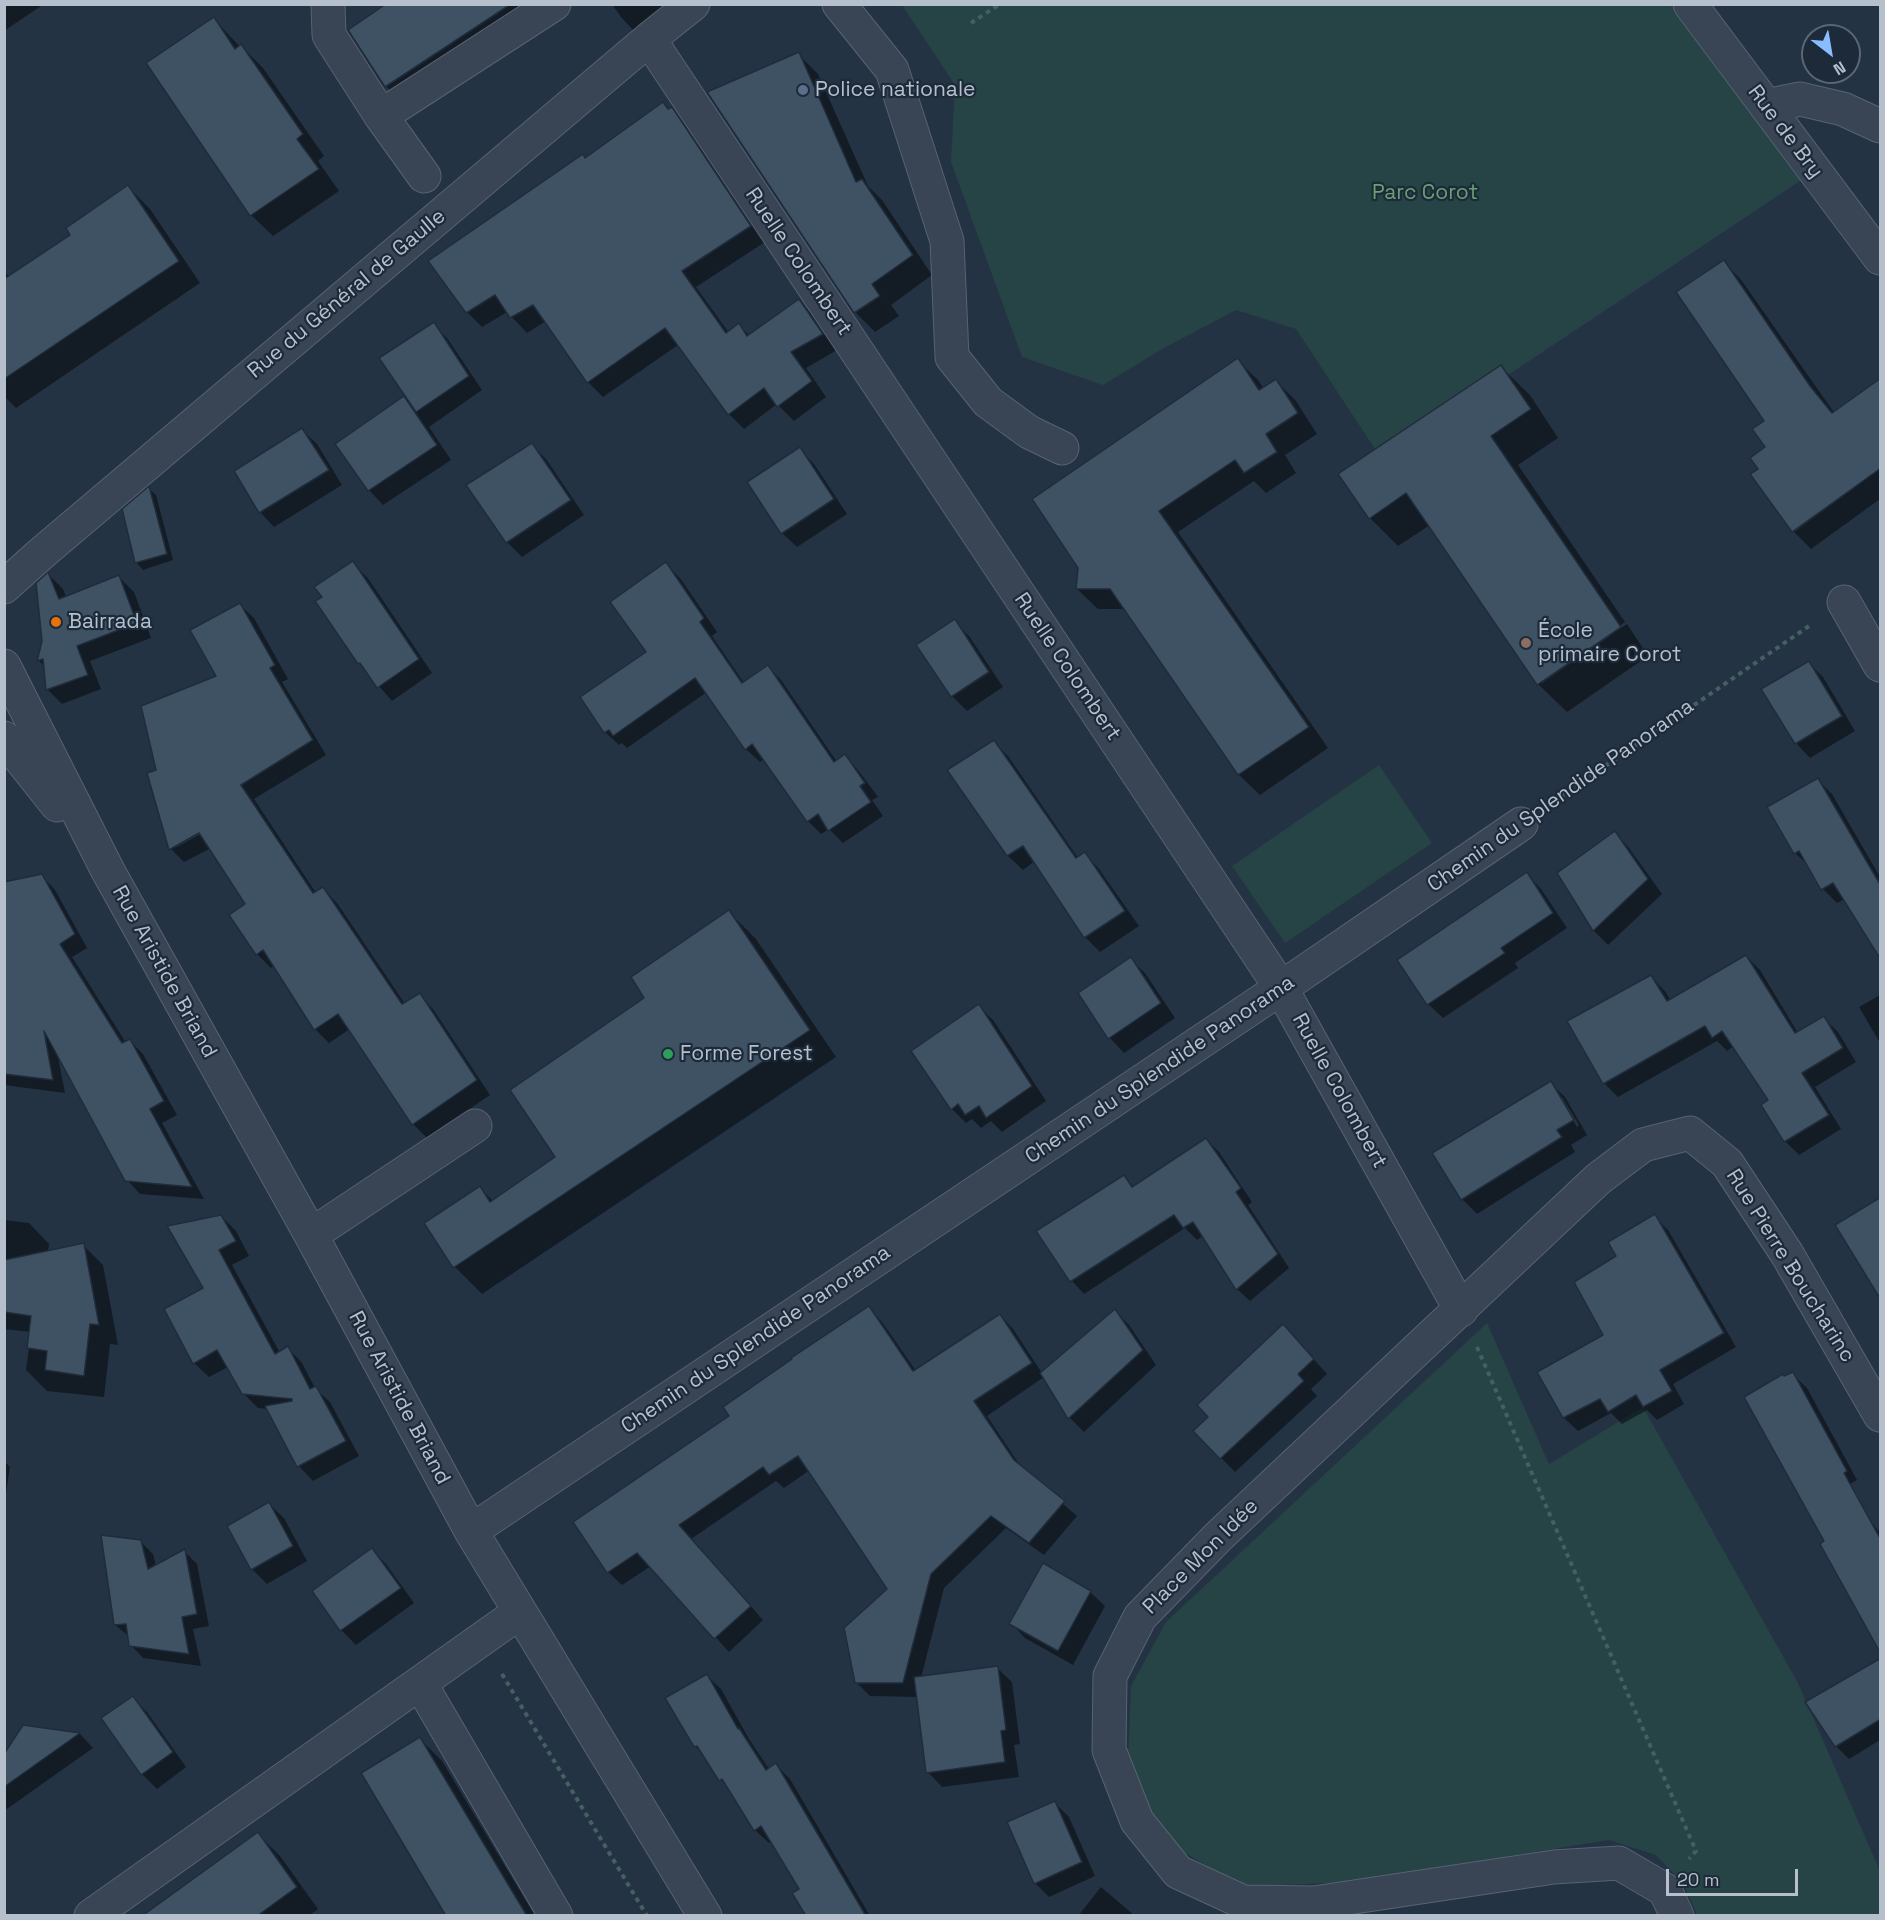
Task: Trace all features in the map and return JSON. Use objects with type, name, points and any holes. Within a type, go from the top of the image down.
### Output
[{"type":"street","points":[[328,4],[329,35],[381,116],[424,177]]},
{"type":"street","points":[[381,116],[554,4]]},
{"type":"street","name":"Rue du Général de Gaulle","points":[[4,587],[693,4]]},
{"type":"street","points":[[839,4],[892,69],[947,241],[952,357],[988,402],[1029,432],[1062,448]]},
{"type":"street","name":"Rue de Bry","points":[[1690,4],[1881,258]]},
{"type":"street","name":"Ruelle Colombert","points":[[649,39],[1281,988],[1461,1310]]},
{"type":"street","points":[[1766,106],[1800,99],[1843,109],[1881,126]]},
{"type":"street","points":[[1844,602],[1881,665]]},
{"type":"street","name":"Rue Aristide Briand","points":[[4,666],[108,871],[310,1235],[471,1532],[705,1916]]},
{"type":"street","name":"Rue Aristide Briand","points":[[4,738],[108,871]]},
{"type":"street","name":"Chemin du Splendide Panorama","points":[[471,1532],[1281,988],[1521,824]]},
{"type":"street","points":[[310,1235],[475,1126]]},
{"type":"street","name":"Rue Pierre Boucharinc","points":[[1461,1310],[1607,1172],[1643,1145],[1690,1133],[1727,1163],[1787,1254],[1881,1415]]},
{"type":"street","name":"Place Mon Idée","points":[[1461,1310],[1218,1537],[1140,1617],[1110,1676],[1109,1750],[1137,1821],[1178,1872],[1243,1902],[1314,1903],[1554,1866],[1619,1863],[1671,1903]]},
{"type":"street","points":[[91,1916],[520,1612]]},
{"type":"street","points":[[420,1683],[556,1916]]},
{"type":"path","points":[[971,23],[1000,4]]},
{"type":"path","name":"Chemin du Splendide Panorama","points":[[1521,824],[1844,602]]},
{"type":"path","points":[[1461,1310],[1696,1851],[1671,1903]]},
{"type":"path","points":[[481,1639],[647,1916]]},
{"type":"green space","name":"Parc Corot","points":[[902,5],[1670,5],[1803,179],[1508,375],[1501,365],[1375,449],[1296,329],[1236,310],[1164,348],[1103,385],[1022,357],[951,162],[955,85]]},
{"type":"green space","points":[[1379,765],[1432,843],[1285,943],[1232,866]]},
{"type":"green space","points":[[1487,1323],[1549,1464],[1643,1407],[1798,1683],[1880,1871],[1880,1915],[1697,1915],[1684,1885],[1656,1855],[1609,1840],[1349,1882],[1239,1887],[1162,1838],[1128,1761],[1131,1686],[1166,1622]]},
{"type":"building","points":[[386,4],[511,4],[385,87],[348,30]]},
{"type":"building","points":[[214,17],[235,49],[241,44],[303,134],[297,139],[319,169],[250,216],[146,63]]},
{"type":"building","points":[[799,52],[856,182],[862,179],[913,255],[872,284],[880,296],[854,313],[707,92]]},
{"type":"building","points":[[663,102],[668,109],[672,107],[751,226],[682,271],[726,333],[739,323],[747,336],[799,299],[823,334],[791,352],[812,381],[777,407],[764,388],[728,415],[665,328],[587,383],[533,305],[510,318],[495,295],[466,313],[428,261],[583,154],[585,158]]},
{"type":"building","points":[[128,185],[179,261],[4,379],[4,279],[70,235],[66,228]]},
{"type":"building","points":[[1724,260],[1810,386],[1832,413],[1881,378],[1881,468],[1792,532],[1750,474],[1758,469],[1750,458],[1765,447],[1752,429],[1764,421],[1676,292]]},
{"type":"building","points":[[434,322],[469,376],[416,412],[379,358]]},
{"type":"building","points":[[1238,358],[1259,390],[1276,379],[1298,413],[1266,434],[1277,452],[1244,473],[1235,460],[1159,511],[1309,727],[1238,775],[1110,589],[1076,589],[1078,568],[1032,499]]},
{"type":"building","points":[[1501,365],[1531,409],[1491,436],[1621,627],[1537,685],[1406,493],[1369,519],[1338,474]]},
{"type":"building","points":[[404,396],[437,445],[368,491],[335,444]]},
{"type":"building","points":[[302,428],[329,470],[259,513],[234,471]]},
{"type":"building","points":[[532,443],[571,500],[506,543],[466,485]]},
{"type":"building","points":[[800,447],[834,499],[781,534],[747,482]]},
{"type":"building","points":[[149,486],[167,554],[135,563],[122,509]]},
{"type":"building","points":[[353,561],[419,659],[377,688],[315,601],[322,597],[314,587]]},
{"type":"building","points":[[666,562],[704,618],[700,622],[742,683],[768,665],[834,762],[845,754],[865,783],[860,786],[871,802],[828,831],[818,814],[807,822],[752,744],[745,750],[695,678],[613,736],[609,730],[604,733],[580,697],[646,652],[610,602]]},
{"type":"building","points":[[48,572],[59,599],[119,575],[137,623],[77,646],[88,675],[46,690],[43,659],[37,661],[42,641],[36,583]]},
{"type":"building","points":[[240,603],[275,665],[270,668],[313,740],[241,785],[313,893],[323,887],[402,1004],[420,993],[477,1080],[412,1125],[338,1014],[314,1030],[263,950],[256,955],[229,915],[245,904],[199,833],[169,850],[147,773],[156,770],[141,706],[216,676],[190,630]]},
{"type":"building","points":[[955,619],[989,672],[951,697],[916,645]]},
{"type":"building","points":[[1809,661],[1842,716],[1795,744],[1761,689]]},
{"type":"building","points":[[994,740],[1076,858],[1085,852],[1125,911],[1084,938],[1023,846],[1007,856],[947,770]]},
{"type":"building","points":[[1818,778],[1881,886],[1881,960],[1833,883],[1821,890],[1799,851],[1794,854],[1767,807]]},
{"type":"building","points":[[1615,831],[1648,879],[1593,931],[1557,873]]},
{"type":"building","points":[[1527,872],[1553,913],[1501,948],[1505,953],[1427,1005],[1397,960]]},
{"type":"building","points":[[42,874],[75,934],[60,944],[122,1043],[130,1039],[164,1101],[150,1109],[192,1187],[125,1181],[44,1031],[53,1080],[4,1074],[4,882]]},
{"type":"building","name":"Forme Forest","points":[[729,910],[810,1030],[453,1268],[424,1223],[480,1186],[490,1202],[555,1157],[510,1090],[644,998],[631,977]]},
{"type":"building","points":[[1746,955],[1795,1033],[1824,1016],[1843,1048],[1802,1073],[1829,1115],[1784,1142],[1761,1105],[1768,1100],[1722,1031],[1712,1038],[1705,1026],[1603,1084],[1567,1021],[1651,975],[1667,1001]]},
{"type":"building","points":[[1131,957],[1161,1003],[1108,1039],[1078,993]]},
{"type":"building","points":[[979,1004],[1032,1086],[986,1118],[979,1106],[965,1115],[958,1104],[951,1110],[911,1051]]},
{"type":"building","points":[[1551,1081],[1574,1120],[1557,1130],[1562,1137],[1461,1200],[1432,1153]]},
{"type":"building","points":[[1206,1138],[1241,1188],[1236,1192],[1278,1254],[1236,1290],[1193,1222],[1183,1228],[1174,1215],[1070,1282],[1036,1231],[1124,1175],[1132,1187]]},
{"type":"building","points":[[1881,1197],[1881,1300],[1835,1225]]},
{"type":"building","points":[[1655,1214],[1724,1333],[1660,1370],[1672,1391],[1643,1407],[1636,1395],[1608,1412],[1600,1399],[1563,1418],[1537,1372],[1603,1335],[1574,1282],[1616,1256],[1608,1242]]},
{"type":"building","points":[[221,1215],[236,1241],[219,1250],[275,1354],[288,1346],[310,1389],[316,1386],[346,1441],[297,1467],[265,1406],[292,1401],[292,1399],[242,1394],[217,1350],[193,1364],[164,1309],[203,1288],[167,1226]]},
{"type":"building","points":[[84,1243],[99,1325],[90,1324],[84,1376],[45,1370],[47,1351],[27,1348],[31,1316],[4,1312],[4,1260]]},
{"type":"building","points":[[869,1306],[913,1371],[1000,1314],[1032,1363],[974,1401],[1014,1460],[1065,1501],[1029,1543],[991,1516],[931,1574],[903,1683],[855,1683],[844,1628],[887,1589],[798,1456],[769,1475],[763,1467],[679,1525],[751,1606],[714,1639],[637,1553],[607,1573],[573,1522],[729,1416],[723,1407]]},
{"type":"building","points":[[1115,1309],[1143,1350],[1068,1419],[1040,1373]]},
{"type":"building","points":[[1283,1324],[1314,1359],[1298,1374],[1304,1381],[1220,1459],[1193,1431],[1208,1417],[1197,1405]]},
{"type":"building","points":[[1793,1372],[1847,1471],[1844,1473],[1881,1540],[1881,1654],[1820,1544],[1824,1541],[1744,1397],[1783,1374],[1784,1376]]},
{"type":"building","points":[[269,1502],[293,1546],[251,1570],[227,1526]]},
{"type":"building","points":[[101,1535],[141,1540],[148,1569],[185,1549],[197,1614],[182,1617],[189,1654],[129,1646],[126,1624],[114,1625]]},
{"type":"building","points":[[372,1548],[401,1588],[340,1631],[312,1591]]},
{"type":"building","points":[[1043,1563],[1091,1591],[1058,1651],[1009,1624]]},
{"type":"building","points":[[1881,1658],[1881,1719],[1835,1747],[1805,1702]]},
{"type":"building","points":[[998,1666],[1006,1730],[1001,1731],[1005,1762],[926,1773],[914,1677]]},
{"type":"building","points":[[707,1674],[738,1729],[766,1770],[776,1763],[866,1916],[806,1916],[792,1893],[799,1889],[761,1826],[754,1831],[722,1779],[719,1781],[697,1746],[694,1747],[665,1698]]},
{"type":"building","points":[[133,1696],[173,1752],[141,1775],[101,1718]]},
{"type":"building","points":[[23,1725],[80,1733],[4,1787],[4,1754]]},
{"type":"building","points":[[420,1737],[527,1916],[446,1916],[361,1773]]},
{"type":"building","points":[[1055,1801],[1082,1862],[1034,1884],[1007,1822]]},
{"type":"building","points":[[258,1832],[297,1887],[257,1916],[142,1916]]},
{"type":"place","name":"Police nationale","points":[[803,90]]},
{"type":"place","name":"Bairrada","points":[[56,622]]},
{"type":"place","name":"École primaire Corot","points":[[1526,643]]},
{"type":"place","name":"Forme Forest","points":[[668,1054]]}]
